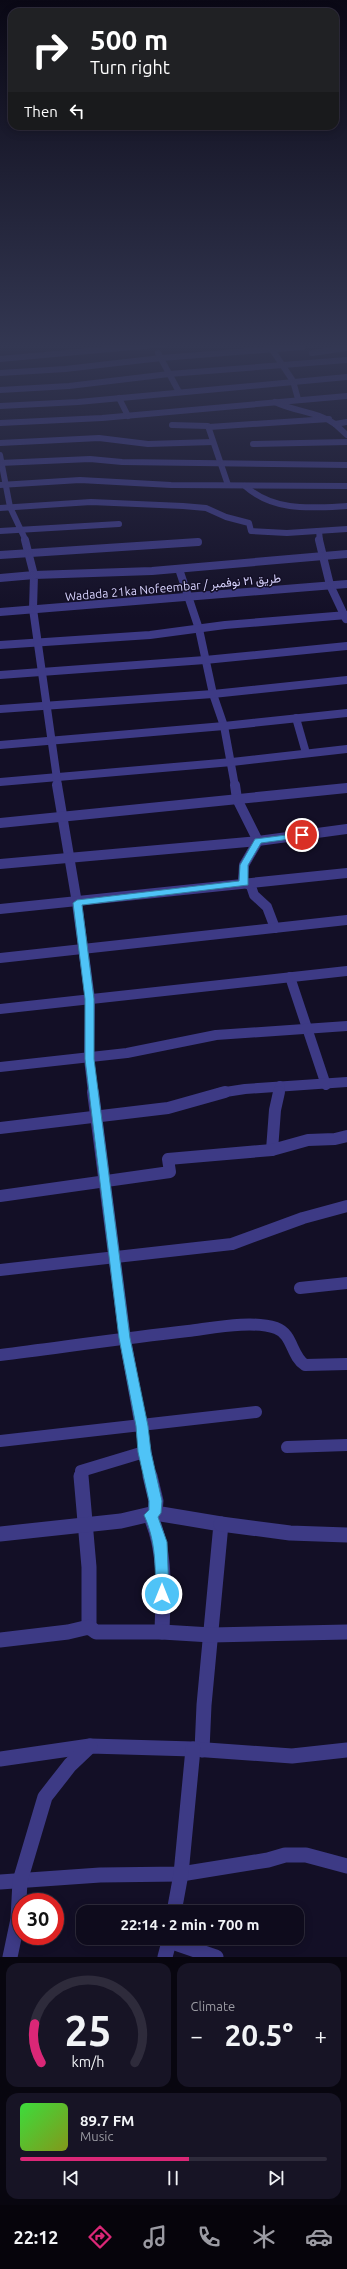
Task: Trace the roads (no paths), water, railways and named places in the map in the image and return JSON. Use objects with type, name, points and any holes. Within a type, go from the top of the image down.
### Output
[{"type":"street","points":[[211,435],[217,457],[222,463],[228,485]]},
{"type":"street","points":[[0,443],[99,438],[148,444],[213,442]]},
{"type":"street","points":[[253,444],[347,442]]},
{"type":"street","points":[[0,455],[2,484],[19,529],[24,536],[34,574],[33,609],[37,642],[43,672],[50,741],[77,903],[82,949],[90,999],[89,1059],[104,1182],[125,1338],[142,1426],[144,1452],[156,1501],[153,1514],[160,1542],[162,1632]]},
{"type":"street","points":[[1,463],[90,459],[122,462],[347,465]]},
{"type":"street","points":[[2,484],[80,480],[245,486],[347,486]]},
{"type":"street","points":[[245,486],[257,498],[282,505],[299,507],[347,506]]},
{"type":"street","points":[[0,508],[91,502],[194,507],[206,508],[226,517],[249,523],[252,531],[277,534],[347,529]]},
{"type":"street","points":[[0,531],[119,524]]},
{"type":"street","points":[[0,645],[116,636],[150,635],[198,629],[346,617],[330,585],[318,534],[319,531]]},
{"type":"street","points":[[0,555],[198,542]]},
{"type":"street","points":[[0,578],[34,574],[80,575],[178,569],[347,554]]},
{"type":"street","points":[[178,569],[189,597],[213,694],[224,726],[232,762],[237,798],[258,841]]},
{"type":"street","name":"Wadada 21ka Nofeembar / طريق ٢١ نوفمبر","points":[[0,612],[347,584]]},
{"type":"street","points":[[0,675],[205,660],[347,646]]},
{"type":"street","points":[[0,709],[213,694],[347,680]]},
{"type":"street","points":[[0,745],[224,726],[347,713]]},
{"type":"street","points":[[296,718],[306,753]]},
{"type":"street","points":[[0,782],[232,762],[347,749]]},
{"type":"street","points":[[0,823],[347,788]]},
{"type":"street","points":[[0,864],[258,841],[347,829]]},
{"type":"street","points":[[258,841],[244,865],[243,881],[251,886],[254,895],[267,907],[275,928]]},
{"type":"street","points":[[0,910],[77,903],[246,883],[347,873]]},
{"type":"street","points":[[0,958],[347,920]]},
{"type":"street","points":[[0,1009],[347,970]]},
{"type":"street","points":[[290,977],[326,1085]]},
{"type":"street","points":[[0,1067],[89,1059],[147,1050],[198,1038],[240,1033],[309,1031],[347,1026]]},
{"type":"street","points":[[0,1128],[168,1108],[220,1093],[245,1089],[280,1086],[326,1085],[347,1082]]},
{"type":"street","points":[[272,1150],[275,1110],[280,1086]]},
{"type":"street","points":[[0,1196],[118,1181],[128,1177],[141,1177],[170,1172],[168,1158],[272,1150],[308,1140],[335,1139],[347,1136]]},
{"type":"street","points":[[0,1270],[232,1244],[255,1237],[306,1215],[347,1206]]},
{"type":"street","points":[[300,1288],[347,1283]]},
{"type":"street","points":[[0,1355],[125,1338],[215,1328],[266,1326],[280,1329],[287,1334],[298,1360],[306,1366],[347,1364]]},
{"type":"street","points":[[0,1441],[256,1412]]},
{"type":"street","points":[[287,1447],[347,1445]]},
{"type":"street","points":[[90,1627],[90,1582],[86,1524],[81,1493],[81,1471],[144,1452]]},
{"type":"street","points":[[0,1534],[70,1528],[86,1524],[121,1521],[153,1514],[290,1533],[347,1535]]},
{"type":"street","points":[[175,1905],[198,1749],[211,1635],[221,1524]]},
{"type":"street","points":[[90,1627],[96,1632],[162,1632],[211,1635],[347,1632]]},
{"type":"street","points":[[0,1640],[68,1632],[90,1627]]},
{"type":"street","points":[[10,1957],[18,1919],[20,1881],[45,1797],[70,1765],[90,1746]]},
{"type":"street","points":[[0,1759],[90,1746],[198,1749],[292,1756],[347,1750]]},
{"type":"street","points":[[0,1882],[100,1875],[181,1874],[268,1860],[285,1855],[306,1855],[347,1866]]},
{"type":"street","points":[[168,1945],[216,1957]]}]
